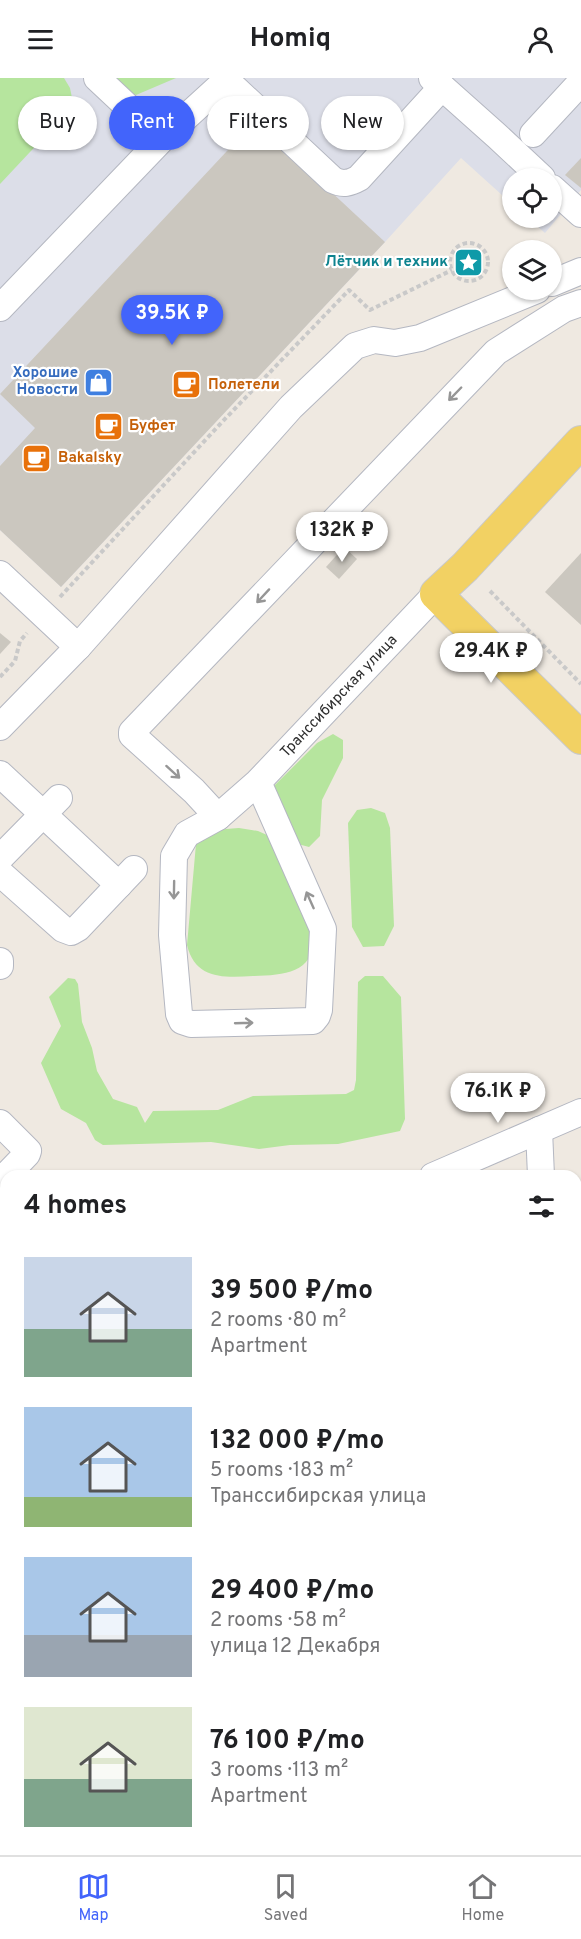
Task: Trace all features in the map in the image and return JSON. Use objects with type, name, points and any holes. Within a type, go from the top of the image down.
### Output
[{"type":"main road","name":"Транссибирская улица","points":[[436,594],[465,567],[581,442]]},
{"type":"main road","points":[[436,594],[581,738]]},
{"type":"street","points":[[98,78],[117,96]]},
{"type":"street","points":[[195,109],[227,79],[333,180],[340,184],[359,178],[437,83],[531,168]]},
{"type":"street","points":[[533,134],[568,111],[581,82]]},
{"type":"street","points":[[0,308],[152,150]]},
{"type":"street","points":[[562,197],[581,214]]},
{"type":"street","points":[[562,279],[581,271]]},
{"type":"street","points":[[0,727],[78,647],[291,408],[355,346],[374,340],[395,342],[420,338],[513,300]]},
{"type":"street","points":[[218,817],[194,791],[132,735],[132,732],[496,352],[564,309],[581,303]]},
{"type":"street","points":[[496,352],[581,321]]},
{"type":"street","points":[[0,574],[78,647]]},
{"type":"street","name":"Транссибирская улица","points":[[258,782],[323,929],[319,1010],[313,1021],[190,1024],[182,1021],[177,1002],[172,935],[174,856],[187,834],[218,817],[258,782],[436,594]]},
{"type":"street","points":[[0,774],[51,807],[127,877],[71,933],[63,929],[0,873]]},
{"type":"street","points":[[0,858],[51,807]]},
{"type":"street","points":[[0,961],[0,966]]},
{"type":"street","points":[[447,1170],[581,1112]]},
{"type":"street","points":[[0,1123],[28,1151],[14,1170]]},
{"type":"street","points":[[539,1130],[541,1170]]},
{"type":"path","points":[[470,243],[478,245],[488,258],[488,267],[484,275],[477,280],[469,282],[460,280],[452,270],[451,258],[454,250],[461,245],[470,243]]},
{"type":"path","points":[[54,604],[221,419],[349,290],[370,310],[452,270]]},
{"type":"path","points":[[490,591],[581,684]]},
{"type":"path","points":[[0,677],[15,661],[20,641],[28,633]]},
{"type":"shaded area","points":[[0,78],[581,78],[581,190],[562,213],[562,168],[502,168],[502,195],[461,158],[61,587],[0,530]]},
{"type":"shaded area","points":[[539,228],[549,228],[545,233]]},
{"type":"green space","points":[[0,78],[64,78],[72,96],[18,96],[18,150],[32,150],[0,184]]},
{"type":"green space","points":[[112,78],[176,78],[136,95],[123,88]]},
{"type":"green space","points":[[333,734],[343,740],[343,758],[322,800],[320,836],[309,847],[298,844],[275,801],[275,785],[317,743]]},
{"type":"green space","points":[[371,808],[385,813],[390,828],[394,926],[384,946],[363,947],[352,927],[348,823],[357,810]]},
{"type":"green space","points":[[239,828],[267,835],[311,923],[313,944],[310,955],[297,969],[277,974],[221,976],[203,970],[191,956],[187,945],[196,844],[216,831]]},
{"type":"green space","points":[[365,976],[383,976],[401,997],[405,1119],[400,1131],[338,1144],[290,1145],[259,1149],[211,1142],[103,1145],[95,1140],[86,1123],[61,1109],[41,1063],[61,1026],[49,997],[68,978],[75,979],[78,984],[82,1022],[92,1048],[97,1071],[113,1099],[137,1107],[145,1123],[153,1111],[218,1110],[253,1096],[346,1094],[354,1090],[356,1080],[358,982]]},
{"type":"building","points":[[228,150],[286,150],[385,242],[61,587],[0,530],[0,466],[35,428],[0,394]]},
{"type":"building","points":[[581,158],[581,188],[565,175]]},
{"type":"building","points":[[344,547],[357,559],[339,579],[326,567]]},
{"type":"building","points":[[581,553],[581,625],[545,592]]},
{"type":"building","points":[[0,633],[11,642],[0,654]]},
{"type":"place","name":"Лётчик и техник","points":[[469,262]]},
{"type":"place","name":"Хорошие Новости","points":[[99,382]]},
{"type":"place","name":"Полетели","points":[[187,385]]},
{"type":"place","name":"Буфет","points":[[108,426]]},
{"type":"place","name":"Bakalsky","points":[[37,458]]}]
